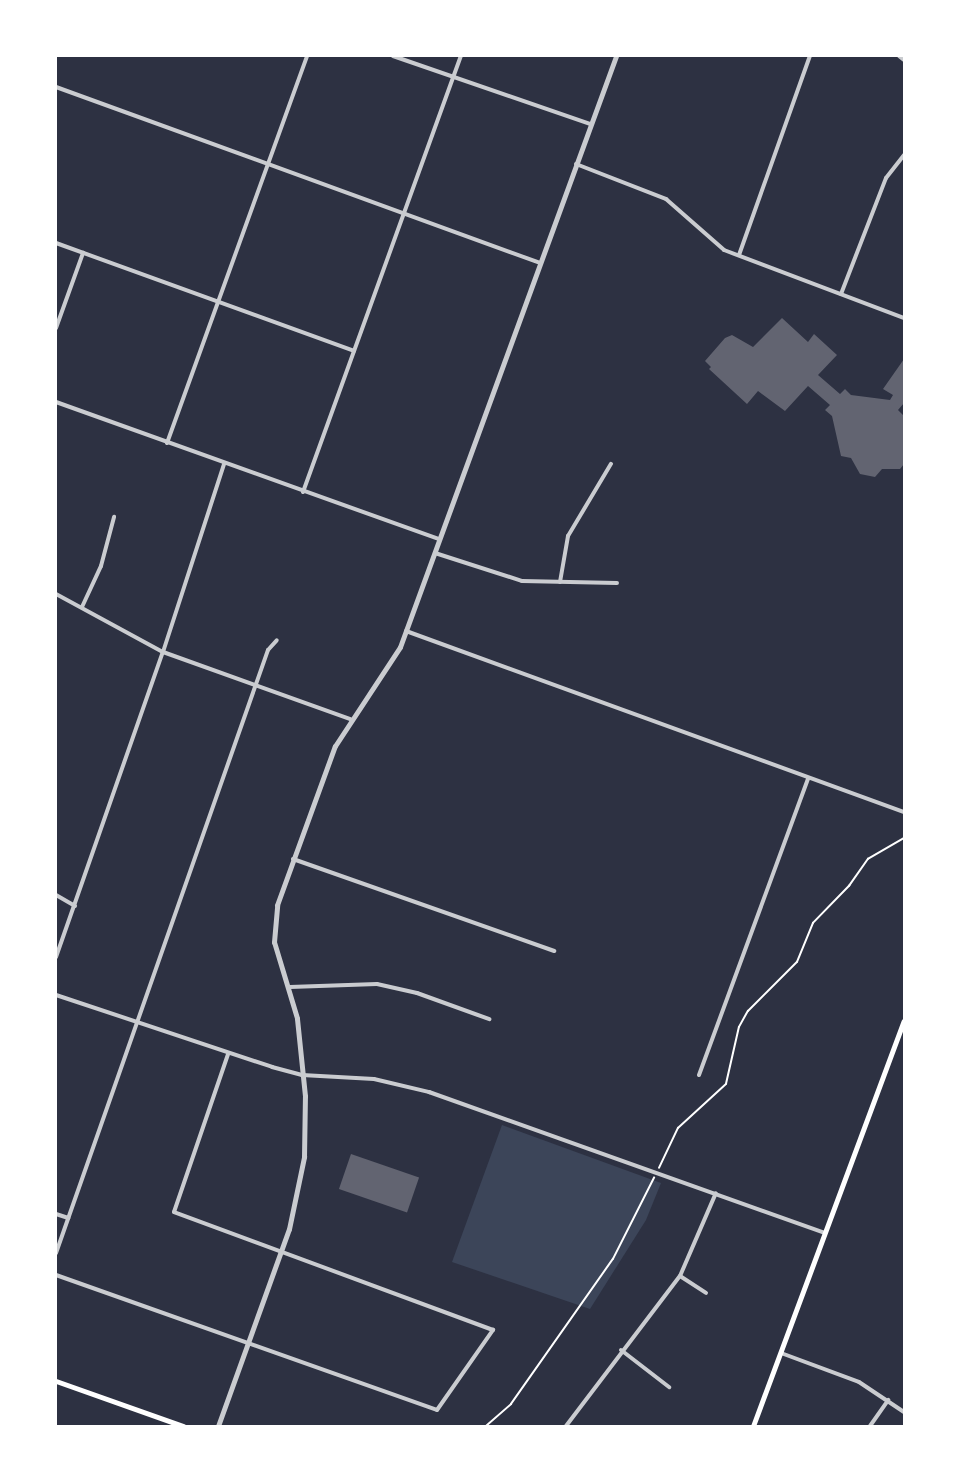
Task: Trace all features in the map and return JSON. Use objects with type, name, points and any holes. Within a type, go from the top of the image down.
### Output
[{"type":"main road","points":[[753,1426],[904,1021]]},
{"type":"main road","points":[[56,1381],[183,1426]]},
{"type":"street","points":[[167,443],[307,56]]},
{"type":"street","points":[[393,56],[591,124]]},
{"type":"street","points":[[303,492],[460,56]]},
{"type":"street","points":[[218,1426],[281,1252],[304,1164],[302,1075],[290,987],[277,954],[273,925],[292,859],[324,770],[350,719],[393,662],[406,631],[616,56]]},
{"type":"street","points":[[739,255],[810,56]]},
{"type":"street","points":[[899,56],[904,60]]},
{"type":"street","points":[[56,87],[540,263]]},
{"type":"street","points":[[841,294],[886,178],[904,155]]},
{"type":"street","points":[[576,164],[666,199],[716,244],[739,255],[904,318]]},
{"type":"street","points":[[56,243],[354,351]]},
{"type":"street","points":[[56,328],[83,253]]},
{"type":"street","points":[[56,402],[439,540]]},
{"type":"street","points":[[56,957],[163,652],[224,464]]},
{"type":"street","points":[[560,582],[568,536],[611,464]]},
{"type":"street","points":[[82,607],[101,566],[114,517]]},
{"type":"street","points":[[435,553],[522,581],[617,583]]},
{"type":"street","points":[[56,594],[163,652],[350,719]]},
{"type":"street","points":[[406,631],[904,812]]},
{"type":"street","points":[[56,1253],[255,686],[268,650],[277,640]]},
{"type":"street","points":[[699,1075],[808,778]]},
{"type":"street","points":[[292,859],[554,951]]},
{"type":"street","points":[[56,895],[75,906]]},
{"type":"street","points":[[290,987],[377,984],[417,993],[489,1018]]},
{"type":"street","points":[[56,994],[228,1054],[302,1075],[374,1078],[429,1092],[826,1233]]},
{"type":"street","points":[[56,1275],[437,1410],[493,1330],[174,1212],[228,1054]]},
{"type":"street","points":[[566,1426],[621,1350],[680,1276],[716,1193]]},
{"type":"street","points":[[56,1214],[68,1218]]},
{"type":"street","points":[[680,1276],[706,1293]]},
{"type":"street","points":[[621,1350],[669,1387]]},
{"type":"street","points":[[780,1352],[848,1377],[904,1412]]},
{"type":"street","points":[[870,1426],[888,1400]]},
{"type":"path","points":[[486,1426],[511,1404],[613,1259],[678,1128],[726,1084],[739,1027],[748,1011],[797,962],[813,923],[849,886],[868,859],[904,838]]},
{"type":"shaded area","points":[[502,1125],[661,1183],[646,1220],[590,1309],[452,1262]]},
{"type":"building","points":[[782,318],[808,342],[814,334],[837,355],[818,375],[840,394],[845,389],[851,395],[890,400],[893,395],[883,389],[904,359],[904,403],[898,410],[904,416],[904,464],[900,469],[882,469],[875,477],[860,474],[851,458],[841,456],[832,416],[825,410],[830,405],[808,386],[785,411],[758,391],[747,404],[709,369],[711,367],[705,361],[725,338],[732,335],[753,347]]},
{"type":"building","points":[[351,1154],[419,1177],[407,1212],[339,1189]]}]
